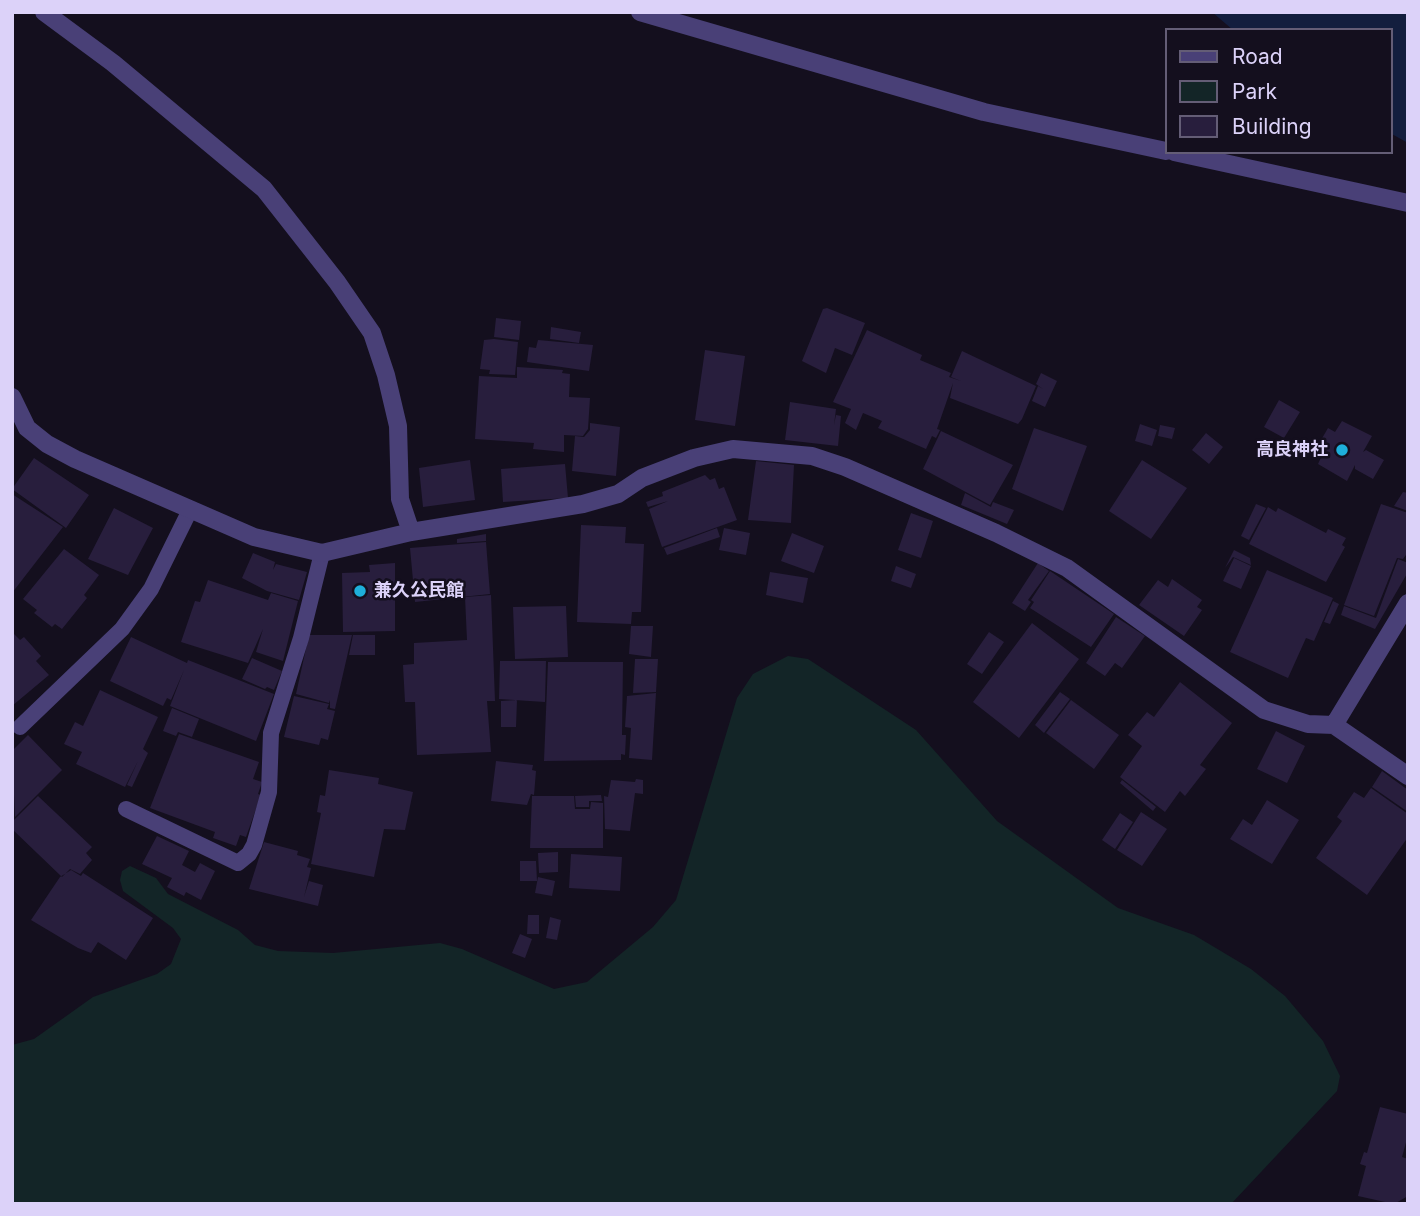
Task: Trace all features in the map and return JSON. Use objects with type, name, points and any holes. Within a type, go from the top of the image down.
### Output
[{"type":"street","points":[[44,12],[113,63],[264,189],[337,282],[372,333],[386,375],[398,426],[400,499],[411,532]]},
{"type":"street","points":[[640,12],[984,112],[1164,151]]},
{"type":"street","points":[[1183,154],[1408,203]]},
{"type":"street","points":[[12,397],[27,428],[47,444],[120,481],[254,537],[322,553],[411,532],[583,504],[618,494],[642,478],[694,458],[733,449],[812,456],[845,467],[959,516],[1067,568],[1264,710],[1289,720],[1334,725],[1408,776]]},
{"type":"street","points":[[1334,725],[1408,603]]},
{"type":"lane","points":[[20,727],[122,629],[151,589],[190,510]]},
{"type":"lane","points":[[125,809],[238,863],[249,854],[269,792],[271,733],[302,638],[322,553]]},
{"type":"green space","points":[[788,656],[808,659],[916,730],[997,821],[1118,908],[1194,935],[1251,969],[1285,996],[1323,1041],[1340,1076],[1337,1091],[1231,1204],[12,1204],[12,1045],[34,1039],[93,997],[157,974],[171,964],[181,939],[173,928],[123,891],[120,880],[122,871],[130,866],[156,878],[168,894],[238,930],[255,945],[278,951],[333,953],[440,943],[462,949],[554,989],[587,982],[653,927],[676,900],[737,698],[753,674]]},
{"type":"water","points":[[1212,12],[1408,13],[1408,143],[1392,134],[1392,28],[1231,28]]},
{"type":"building","points":[[827,308],[865,323],[852,355],[835,348],[826,373],[802,361],[823,309]]},
{"type":"building","points":[[496,318],[521,321],[519,340],[494,337]]},
{"type":"building","points":[[551,327],[581,332],[579,343],[550,339]]},
{"type":"building","points":[[867,330],[922,355],[920,360],[951,373],[949,377],[961,381],[951,377],[962,351],[1036,386],[1022,419],[1018,424],[950,398],[953,383],[937,429],[940,430],[936,438],[932,436],[926,449],[878,428],[882,421],[863,413],[856,430],[845,423],[851,409],[833,402]]},
{"type":"building","points":[[484,340],[518,342],[515,375],[489,374],[490,370],[480,369]]},
{"type":"building","points":[[538,340],[593,345],[589,371],[527,362],[529,347],[536,348]]},
{"type":"building","points":[[705,350],[745,356],[735,426],[695,420]]},
{"type":"building","points":[[517,367],[563,370],[562,373],[570,374],[569,397],[590,398],[588,429],[583,436],[564,435],[564,452],[533,449],[534,443],[475,439],[479,376],[517,378]]},
{"type":"building","points":[[1041,373],[1057,381],[1045,407],[1032,401],[1038,386],[1043,389],[1036,384]]},
{"type":"building","points":[[1279,400],[1300,412],[1284,438],[1264,427]]},
{"type":"building","points":[[790,402],[836,409],[834,425],[836,415],[841,416],[838,446],[785,440]]},
{"type":"building","points":[[1342,421],[1372,436],[1363,452],[1366,450],[1384,460],[1373,479],[1355,469],[1355,465],[1347,481],[1318,464],[1324,451],[1317,447],[1328,428],[1335,432]]},
{"type":"building","points":[[590,423],[620,427],[616,476],[572,471],[575,436],[584,437],[590,430]]},
{"type":"building","points":[[1140,424],[1157,430],[1152,446],[1135,441]]},
{"type":"building","points":[[1160,425],[1175,428],[1172,439],[1158,436]]},
{"type":"building","points":[[1034,428],[1087,446],[1063,511],[1012,489]]},
{"type":"building","points":[[941,431],[1013,465],[990,505],[923,469]]},
{"type":"building","points":[[1206,433],[1223,447],[1209,464],[1192,450]]},
{"type":"building","points":[[34,458],[89,495],[66,528],[12,489]]},
{"type":"building","points":[[470,460],[475,500],[423,507],[419,468]]},
{"type":"building","points":[[1142,460],[1187,488],[1151,539],[1109,511]]},
{"type":"building","points":[[756,461],[794,465],[791,523],[748,520]]},
{"type":"building","points":[[565,464],[568,498],[503,502],[501,469]]},
{"type":"building","points":[[705,475],[710,480],[715,478],[719,489],[724,487],[737,520],[662,547],[649,509],[668,501],[648,507],[646,502],[663,496],[662,492]]},
{"type":"building","points":[[1403,492],[1408,493],[1408,511],[1394,506]]},
{"type":"building","points":[[965,493],[991,507],[993,502],[1014,510],[1007,524],[961,505]]},
{"type":"building","points":[[12,494],[63,527],[12,593]]},
{"type":"building","points":[[1256,504],[1266,508],[1249,540],[1241,536]]},
{"type":"building","points":[[1381,504],[1408,513],[1408,552],[1403,559],[1397,558],[1374,616],[1344,605]]},
{"type":"building","points":[[1268,507],[1276,512],[1278,508],[1326,533],[1328,529],[1346,538],[1342,545],[1345,547],[1326,582],[1249,544]]},
{"type":"building","points":[[114,508],[153,528],[128,575],[88,559]]},
{"type":"building","points":[[911,513],[933,521],[921,558],[898,550]]},
{"type":"building","points":[[581,525],[626,527],[625,543],[644,544],[641,612],[632,612],[631,624],[577,622]]},
{"type":"building","points":[[717,528],[720,537],[667,555],[664,548]]},
{"type":"building","points":[[724,528],[750,533],[746,555],[719,550]]},
{"type":"building","points":[[792,533],[824,546],[814,573],[781,561]]},
{"type":"building","points":[[486,534],[486,541],[457,543],[457,539]]},
{"type":"building","points":[[486,542],[490,594],[415,602],[410,548]]},
{"type":"building","points":[[64,549],[99,575],[84,595],[87,598],[62,629],[55,624],[52,627],[34,613],[37,610],[23,599]]},
{"type":"building","points":[[1234,550],[1250,558],[1251,565],[1233,557],[1225,568]]},
{"type":"building","points":[[253,553],[275,562],[273,570],[276,564],[307,572],[299,600],[267,591],[242,578]]},
{"type":"building","points":[[1234,558],[1251,566],[1241,589],[1223,581]]},
{"type":"building","points":[[1398,559],[1408,563],[1408,572],[1375,629],[1341,615],[1344,606],[1376,618]]},
{"type":"building","points":[[395,563],[395,631],[343,632],[342,573],[370,572],[369,565]]},
{"type":"building","points":[[1038,563],[1049,571],[1028,600],[1031,602],[1025,611],[1012,603]]},
{"type":"building","points":[[896,566],[916,574],[911,588],[891,581]]},
{"type":"building","points":[[1267,570],[1333,598],[1314,641],[1306,638],[1288,678],[1230,652]]},
{"type":"building","points":[[1050,571],[1114,614],[1091,647],[1030,608],[1034,602],[1031,600]]},
{"type":"building","points":[[770,572],[808,578],[803,603],[766,595]]},
{"type":"building","points":[[1172,579],[1202,600],[1197,607],[1202,610],[1184,636],[1139,605],[1158,580],[1168,587]]},
{"type":"building","points":[[208,580],[268,600],[271,593],[298,601],[283,661],[256,652],[263,629],[248,663],[181,642],[195,601],[200,602]]},
{"type":"building","points":[[491,595],[495,701],[487,701],[491,752],[417,755],[415,702],[405,702],[403,665],[414,664],[414,643],[467,640],[465,597]]},
{"type":"building","points":[[1333,601],[1339,604],[1330,624],[1324,622]]},
{"type":"building","points":[[566,606],[568,657],[515,659],[513,607]]},
{"type":"building","points":[[1116,617],[1145,636],[1122,668],[1115,663],[1105,676],[1086,663]]},
{"type":"building","points":[[1032,623],[1079,659],[1019,738],[973,702]]},
{"type":"building","points":[[631,626],[653,626],[651,657],[629,654]]},
{"type":"building","points":[[12,632],[20,640],[24,637],[41,656],[36,661],[49,675],[12,706]]},
{"type":"building","points":[[989,632],[1004,642],[982,674],[967,664]]},
{"type":"building","points":[[309,635],[352,635],[335,709],[330,708],[330,700],[329,703],[296,694]]},
{"type":"building","points":[[353,635],[375,635],[375,655],[349,655]]},
{"type":"building","points":[[131,637],[187,663],[188,660],[274,694],[256,741],[170,706],[184,670],[171,700],[167,698],[163,706],[110,681]]},
{"type":"building","points":[[252,658],[282,671],[274,690],[242,679]]},
{"type":"building","points":[[635,659],[658,659],[656,692],[633,693]]},
{"type":"building","points":[[500,661],[546,661],[545,702],[499,699]]},
{"type":"building","points":[[548,662],[623,662],[622,735],[626,735],[625,755],[621,754],[621,760],[544,761]]},
{"type":"building","points":[[1180,682],[1232,723],[1200,765],[1206,769],[1185,796],[1180,791],[1165,812],[1120,777],[1142,746],[1128,735],[1147,712],[1154,717]]},
{"type":"building","points":[[100,690],[158,717],[143,749],[148,753],[132,787],[127,785],[138,761],[125,787],[76,764],[82,752],[64,744],[75,722],[83,726]]},
{"type":"building","points":[[1060,692],[1070,699],[1044,733],[1035,725]]},
{"type":"building","points":[[656,693],[652,760],[629,758],[631,728],[625,727],[627,696]]},
{"type":"building","points":[[294,696],[329,704],[327,709],[335,711],[328,740],[321,738],[319,745],[284,737]]},
{"type":"building","points":[[517,700],[516,727],[501,727],[501,701]]},
{"type":"building","points":[[1071,700],[1119,735],[1094,769],[1046,733]]},
{"type":"building","points":[[172,708],[199,719],[192,737],[178,732],[176,736],[163,731]]},
{"type":"building","points":[[1276,731],[1305,746],[1287,783],[1257,769]]},
{"type":"building","points":[[179,734],[259,762],[253,779],[262,782],[258,794],[261,795],[246,837],[240,835],[236,846],[213,838],[215,832],[150,808]]},
{"type":"building","points":[[28,735],[62,770],[15,817],[12,751]]},
{"type":"building","points":[[496,761],[533,765],[532,770],[536,771],[534,795],[531,794],[527,805],[491,801]]},
{"type":"building","points":[[329,770],[379,778],[378,784],[413,792],[405,830],[384,829],[374,877],[311,864],[321,813],[317,812],[320,795],[325,796]]},
{"type":"building","points":[[1382,771],[1408,790],[1408,812],[1372,787]]},
{"type":"building","points":[[636,779],[643,780],[643,794],[635,793],[630,831],[605,829],[604,796],[608,797],[611,780],[635,782]]},
{"type":"building","points":[[1122,780],[1156,807],[1153,811],[1120,783]]},
{"type":"building","points":[[1371,788],[1408,814],[1408,837],[1367,895],[1316,858],[1342,821],[1337,817],[1354,792],[1364,798]]},
{"type":"building","points":[[601,795],[602,801],[589,801],[589,807],[576,807],[575,796]]},
{"type":"building","points":[[38,796],[92,847],[86,853],[92,860],[80,874],[70,869],[62,877],[12,829],[12,822]]},
{"type":"building","points":[[532,796],[574,796],[575,809],[590,809],[591,802],[603,803],[603,848],[530,848]]},
{"type":"building","points":[[1267,800],[1299,820],[1272,864],[1230,839],[1243,819],[1252,825]]},
{"type":"building","points":[[1141,812],[1167,829],[1142,866],[1117,850]]},
{"type":"building","points":[[1120,813],[1133,822],[1115,849],[1102,840]]},
{"type":"building","points":[[157,836],[189,851],[182,865],[195,872],[200,863],[215,871],[201,900],[186,892],[184,896],[167,887],[172,878],[142,864]]},
{"type":"building","points":[[264,842],[298,851],[297,855],[310,859],[307,867],[311,868],[304,897],[309,881],[323,885],[318,906],[249,889]]},
{"type":"building","points":[[558,852],[558,872],[539,873],[538,853]]},
{"type":"building","points":[[571,854],[622,857],[620,891],[569,888]]},
{"type":"building","points":[[520,861],[536,861],[537,881],[520,881]]},
{"type":"building","points":[[71,870],[81,876],[83,873],[153,918],[126,960],[98,942],[91,953],[78,948],[31,920],[60,877]]},
{"type":"building","points":[[538,877],[555,881],[552,896],[535,893]]},
{"type":"building","points":[[528,915],[539,915],[539,934],[527,934]]},
{"type":"building","points":[[550,917],[561,920],[557,940],[546,938]]},
{"type":"building","points":[[520,934],[532,939],[525,958],[512,953]]},
{"type":"building","points":[[1380,1107],[1408,1114],[1408,1135],[1402,1157],[1408,1159],[1408,1196],[1394,1204],[1358,1196],[1366,1166],[1360,1164],[1364,1152],[1367,1153]]},
{"type":"place","name":"高良神社","points":[[1342,450]]},
{"type":"place","name":"兼久公民館","points":[[360,591]]}]
